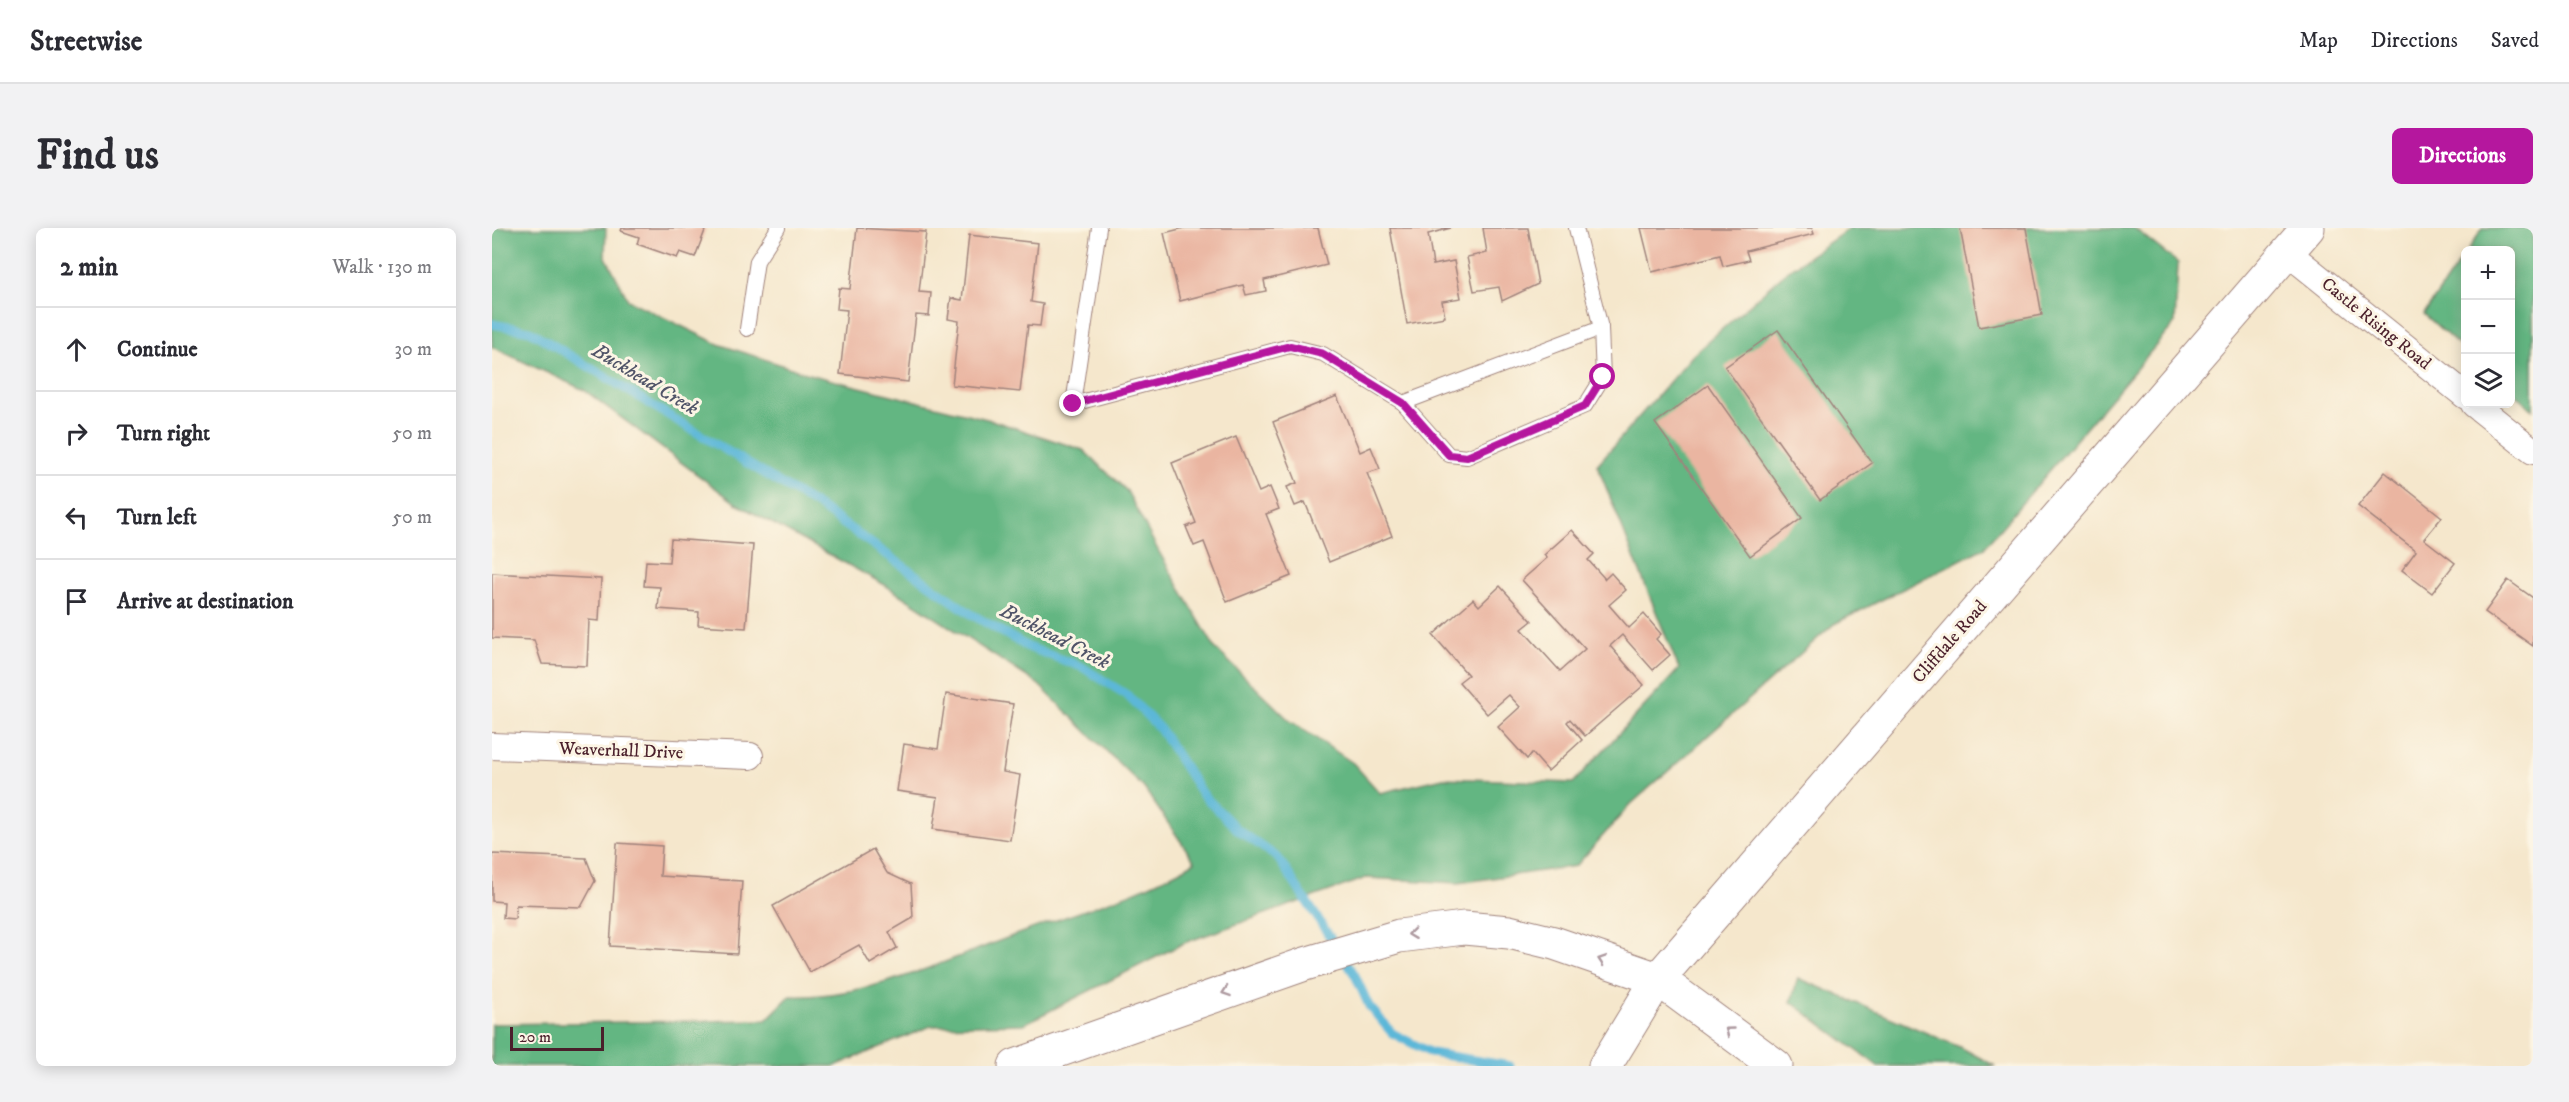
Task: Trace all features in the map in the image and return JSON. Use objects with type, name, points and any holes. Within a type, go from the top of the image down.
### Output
[{"type":"main road","name":"Cliffdale Road","points":[[1605,1066],[1658,979],[2308,228]]},
{"type":"main road","points":[[1015,1066],[1305,964],[1399,936],[1464,928],[1509,932],[1554,943],[1658,979],[1776,1066]]},
{"type":"street","name":"Castle Rising Road","points":[[2287,252],[2461,392]]},
{"type":"street","points":[[2479,408],[2533,451]]},
{"type":"street","name":"Weaverhall Drive","points":[[492,747],[750,756]]},
{"type":"lane","points":[[747,329],[757,261],[778,228]]},
{"type":"lane","points":[[1099,228],[1073,404],[1290,346],[1323,354],[1403,403],[1449,455],[1467,457],[1585,406],[1603,377],[1601,328],[1576,228]]},
{"type":"lane","points":[[1403,403],[1601,328]]},
{"type":"green space","points":[[492,228],[606,228],[605,255],[628,300],[718,344],[812,375],[991,420],[1083,450],[1127,491],[1159,552],[1215,648],[1289,720],[1353,763],[1380,793],[1443,778],[1573,783],[1679,669],[1597,465],[1693,355],[1786,272],[1850,228],[2134,228],[2178,263],[2175,323],[1984,548],[1834,624],[1631,804],[1576,866],[1458,883],[1366,878],[1184,943],[1024,1024],[931,1026],[835,1066],[492,1066],[492,1024],[766,1020],[790,996],[850,991],[910,975],[1133,892],[1195,862],[1144,788],[1038,684],[885,585],[737,504],[584,390],[492,347]]},
{"type":"green space","points":[[2483,228],[2533,228],[2533,410],[2515,394],[2515,246],[2471,246]]},
{"type":"green space","points":[[2461,260],[2461,347],[2424,314]]},
{"type":"green space","points":[[1798,978],[1962,1048],[1995,1066],[1878,1066],[1791,1002]]},
{"type":"building","points":[[622,228],[706,228],[695,257],[680,252],[677,258],[637,244],[639,237],[621,231]]},
{"type":"building","points":[[857,228],[926,232],[919,292],[931,293],[929,316],[916,315],[908,382],[840,374],[847,310],[837,309],[839,288],[850,289]]},
{"type":"building","points":[[1184,228],[1318,228],[1327,265],[1264,280],[1266,291],[1246,295],[1243,285],[1180,301],[1164,233]]},
{"type":"building","points":[[1390,228],[1451,228],[1428,234],[1433,265],[1454,261],[1461,298],[1442,301],[1445,317],[1407,324]]},
{"type":"building","points":[[1483,228],[1528,228],[1538,284],[1502,301],[1499,287],[1474,291],[1467,257],[1487,253]]},
{"type":"building","points":[[1641,228],[1812,228],[1814,234],[1746,251],[1749,260],[1723,266],[1720,255],[1652,272]]},
{"type":"building","points":[[1960,228],[2026,228],[2042,315],[1979,327]]},
{"type":"building","points":[[969,235],[1038,243],[1031,302],[1043,304],[1040,326],[1028,325],[1020,392],[952,385],[959,321],[948,319],[951,298],[962,300]]},
{"type":"building","points":[[1778,330],[1872,463],[1820,500],[1725,367]]},
{"type":"building","points":[[1708,385],[1802,518],[1750,556],[1655,423]]},
{"type":"building","points":[[1337,396],[1360,452],[1371,447],[1380,469],[1367,473],[1392,536],[1329,562],[1305,502],[1295,506],[1287,487],[1297,483],[1273,422]]},
{"type":"building","points":[[1236,437],[1259,492],[1270,487],[1279,509],[1266,514],[1291,576],[1227,602],[1204,542],[1194,546],[1186,527],[1196,523],[1172,463]]},
{"type":"building","points":[[2385,472],[2442,517],[2424,539],[2455,563],[2432,593],[2402,570],[2416,551],[2358,506]]},
{"type":"building","points":[[1572,530],[1594,554],[1588,560],[1605,579],[1611,573],[1626,590],[1609,605],[1629,628],[1644,614],[1661,634],[1656,639],[1670,655],[1653,670],[1622,635],[1610,646],[1644,685],[1585,736],[1570,719],[1567,722],[1582,740],[1548,771],[1532,753],[1527,759],[1498,727],[1520,707],[1509,695],[1487,714],[1459,682],[1468,675],[1433,635],[1473,599],[1479,606],[1500,586],[1532,621],[1522,629],[1560,671],[1585,649],[1522,580],[1547,558],[1544,555]]},
{"type":"building","points":[[671,539],[753,545],[746,628],[698,625],[699,612],[658,609],[660,587],[644,586],[646,561],[669,562]]},
{"type":"building","points":[[492,573],[601,579],[599,621],[589,620],[587,666],[542,664],[534,640],[492,638]]},
{"type":"building","points":[[2508,580],[2533,598],[2533,646],[2485,612]]},
{"type":"building","points":[[946,694],[1013,704],[1003,772],[1020,775],[1010,840],[933,829],[938,797],[897,791],[904,744],[938,749]]},
{"type":"building","points":[[617,843],[662,846],[660,876],[742,881],[737,954],[610,946]]},
{"type":"building","points":[[873,849],[887,873],[911,884],[913,918],[889,932],[897,948],[870,964],[859,945],[810,972],[773,906]]},
{"type":"building","points":[[492,854],[586,858],[595,881],[581,907],[516,905],[515,919],[503,918],[504,902],[492,901]]},
{"type":"waterway","name":"Buckhead Creek","points":[[492,324],[530,331],[821,508],[971,614],[1028,647],[1082,667],[1127,695],[1160,729],[1202,794],[1237,829],[1278,858],[1355,975],[1369,1006],[1392,1033],[1431,1053],[1510,1066]]},
{"type":"route","points":[[1073,404],[1290,346],[1323,354],[1403,403],[1449,455],[1467,457],[1585,406],[1603,377]]}]
